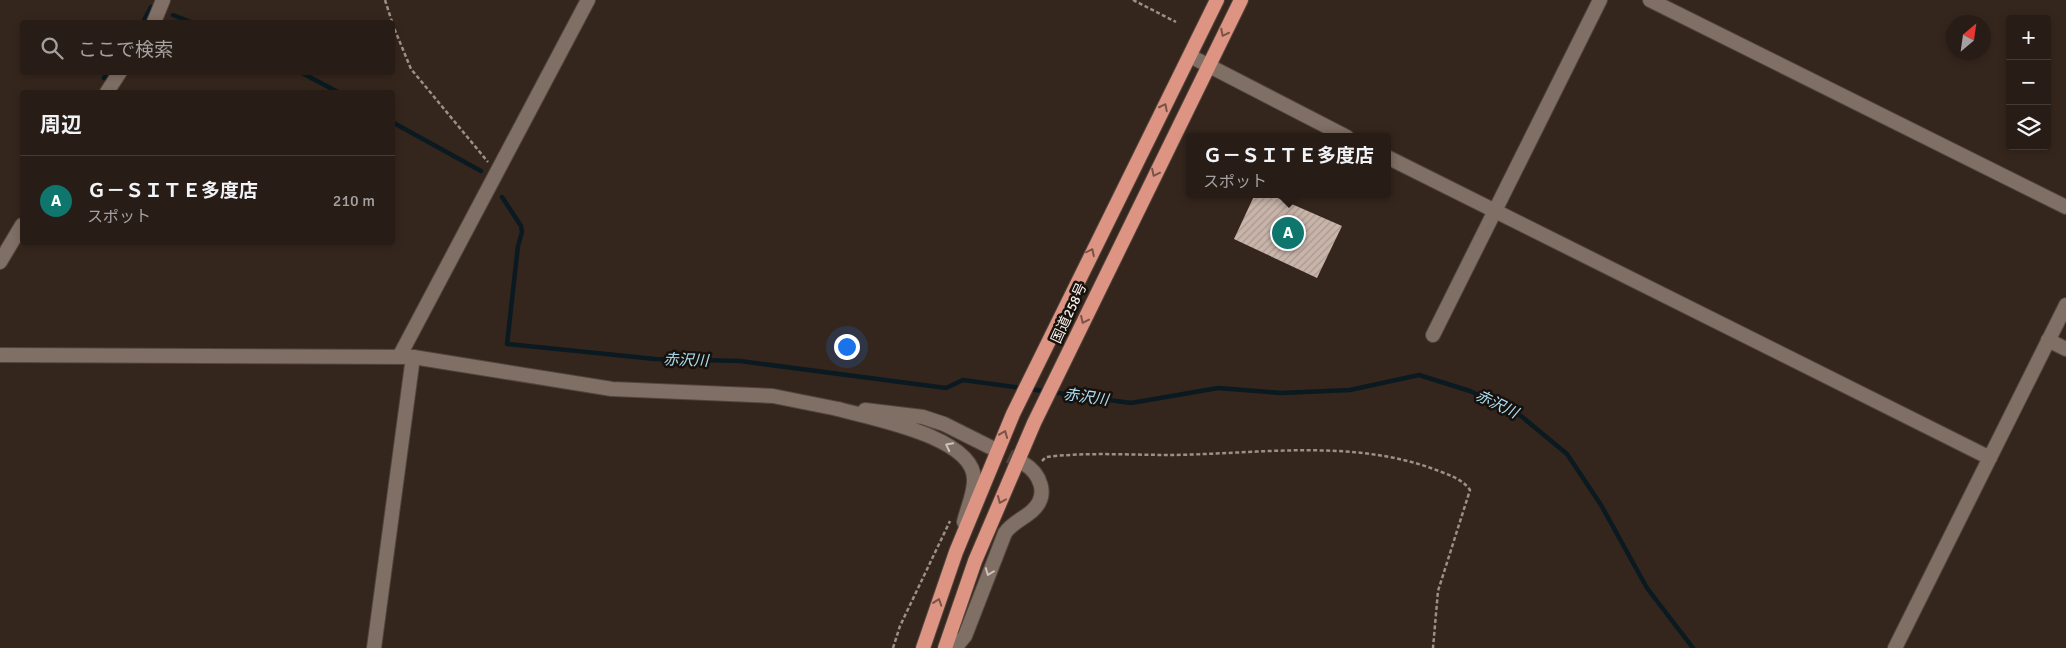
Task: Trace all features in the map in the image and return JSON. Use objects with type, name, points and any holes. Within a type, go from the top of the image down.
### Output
[{"type":"highway","name":"国道258号","points":[[923,648],[956,552],[1013,414],[1217,0]]},
{"type":"highway","name":"国道258号","points":[[945,648],[975,561],[1034,423],[1207,66],[1241,0]]},
{"type":"street","points":[[155,20],[163,0]]},
{"type":"street","points":[[374,648],[406,357],[499,171],[588,0]]},
{"type":"street","points":[[1433,335],[1600,0]]},
{"type":"street","points":[[1650,0],[2066,207]]},
{"type":"street","points":[[1190,56],[1339,133]]},
{"type":"street","points":[[108,90],[118,75]]},
{"type":"street","points":[[1391,159],[1990,458]]},
{"type":"street","points":[[0,262],[20,228]]},
{"type":"street","points":[[1895,648],[2066,305]]},
{"type":"street","points":[[2048,340],[2066,348]]},
{"type":"street","points":[[0,355],[406,357],[612,389],[773,396],[838,409],[918,430],[958,451],[967,459],[974,480],[956,552]]},
{"type":"street","points":[[838,409],[888,412],[922,417],[944,424],[990,447]]},
{"type":"street","points":[[955,648],[966,636],[1005,533],[1010,527],[1033,511],[1039,502],[1041,482],[1029,466]]},
{"type":"path","points":[[385,0],[391,20]]},
{"type":"path","points":[[1133,0],[1176,22]]},
{"type":"path","points":[[395,30],[411,69],[423,86],[484,157],[499,171]]},
{"type":"path","points":[[1029,466],[1046,457],[1068,454],[1172,455],[1286,450],[1359,452],[1418,463],[1464,481],[1470,490],[1438,591],[1433,648]]},
{"type":"path","points":[[893,648],[900,626],[953,515]]},
{"type":"building","points":[[1253,198],[1278,198],[1342,226],[1317,278],[1234,239]]},
{"type":"waterway","name":"赤沢川","points":[[144,20],[151,7]]},
{"type":"waterway","name":"赤沢川","points":[[173,15],[186,20]]},
{"type":"waterway","name":"赤沢川","points":[[306,75],[334,90]]},
{"type":"waterway","name":"赤沢川","points":[[395,124],[481,171]]},
{"type":"waterway","name":"赤沢川","points":[[502,197],[521,226],[522,232],[518,246],[507,344],[655,359],[740,361],[946,388],[963,380],[1131,403],[1218,388],[1281,393],[1350,390],[1419,375],[1470,391],[1521,416],[1567,454],[1601,505],[1647,588],[1693,648]]},
{"type":"tunnel","points":[[990,447],[1023,463]]},
{"type":"place","name":"Ｇ－ＳＩＴＥ多度店","points":[[1288,233]]}]
